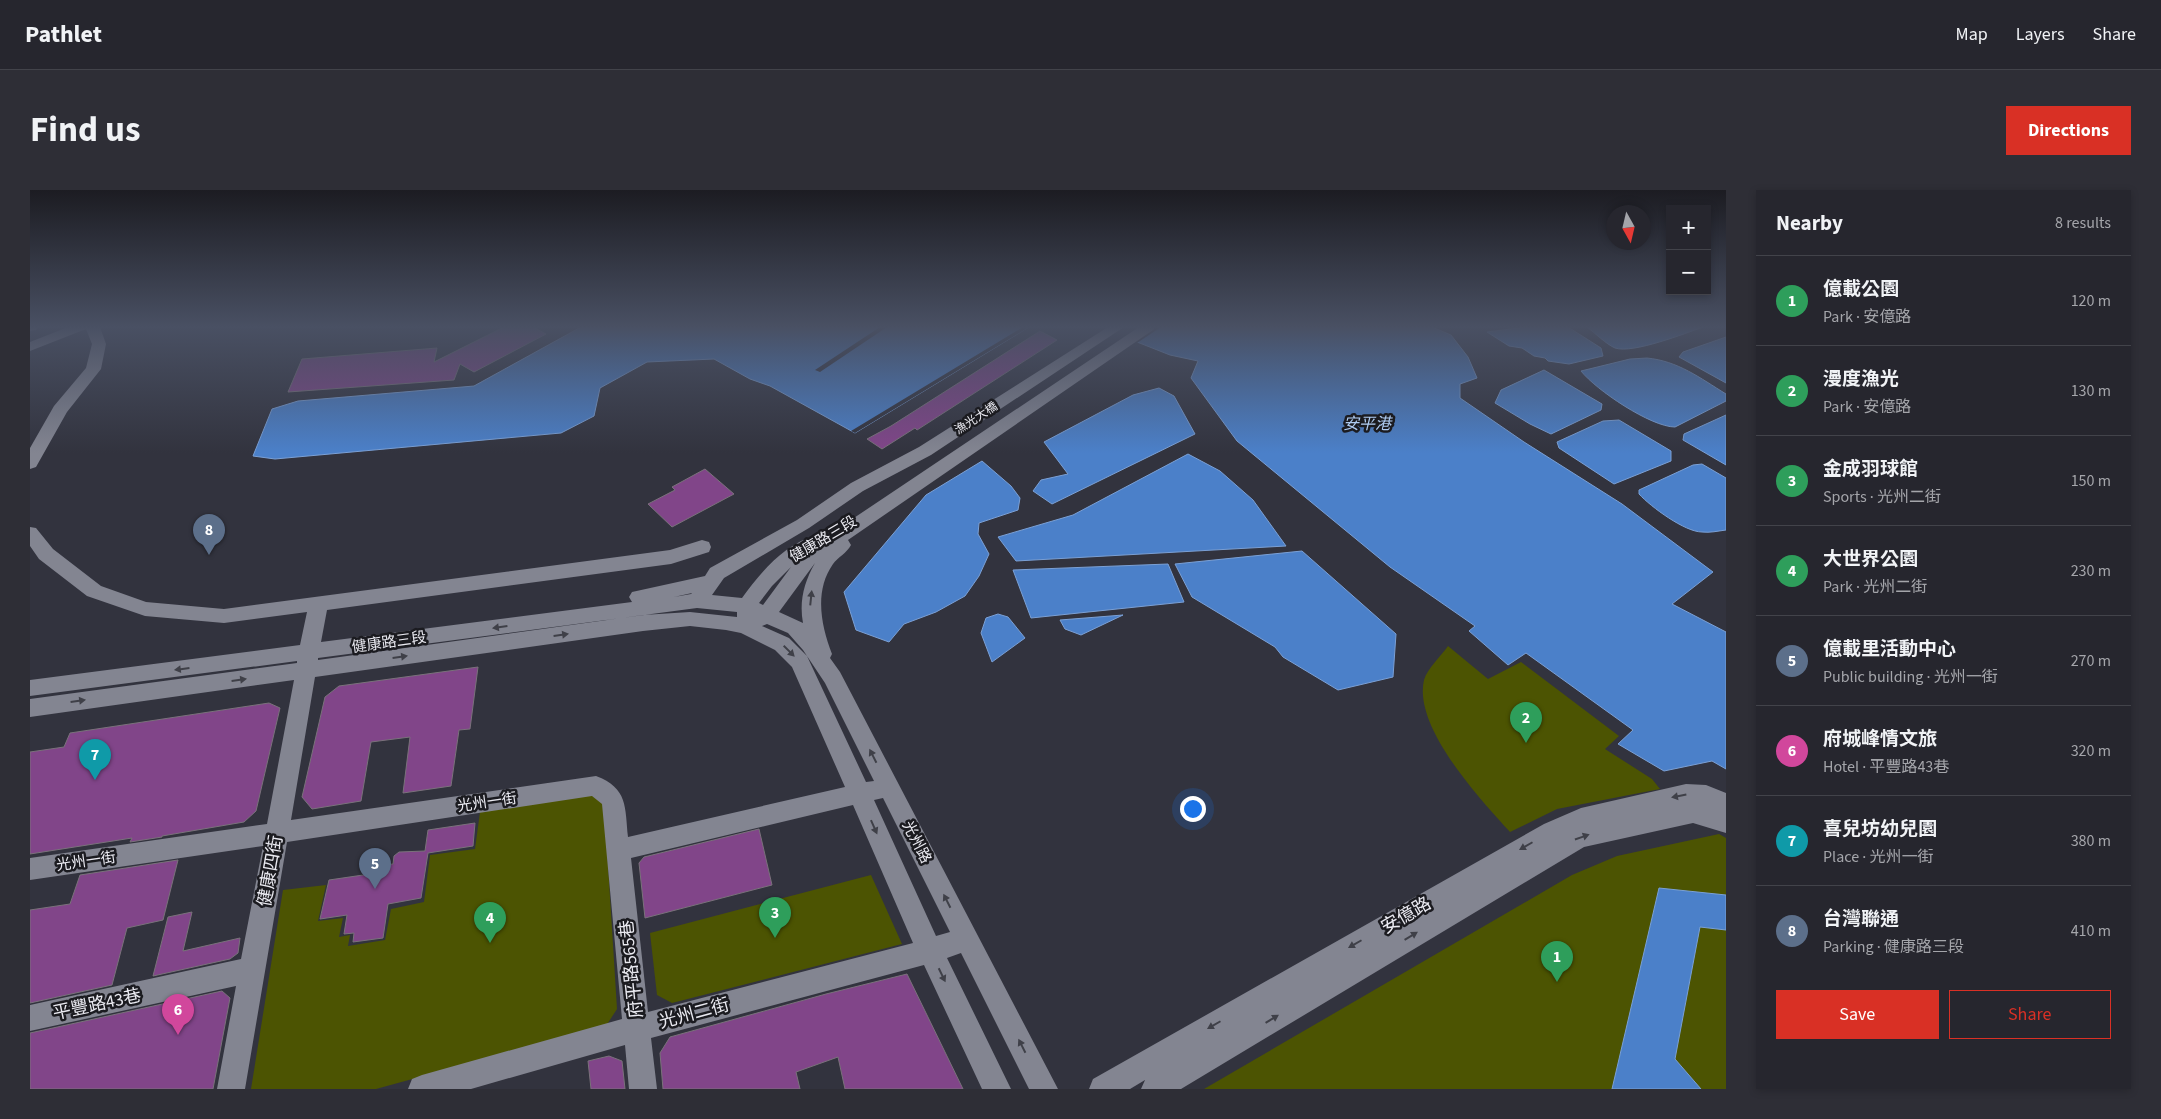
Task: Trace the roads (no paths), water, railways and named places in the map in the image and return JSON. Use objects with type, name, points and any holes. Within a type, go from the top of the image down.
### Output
[{"type":"street","points":[[30,463],[60,410],[93,369]]},
{"type":"street","name":"漁光大橋","points":[[710,582],[717,573],[803,524],[857,487],[925,451],[1052,369]]},
{"type":"street","name":"漁光大橋","points":[[989,434],[1086,369]]},
{"type":"street","name":"健康路三段","points":[[30,688],[306,662],[643,623],[690,619],[726,622],[767,614],[808,558],[887,502],[989,434]]},
{"type":"street","points":[[833,678],[817,644],[810,611],[813,583],[826,559],[887,502]]},
{"type":"street","name":"健康路三段","points":[[747,617],[765,581],[793,554],[887,502]]},
{"type":"street","points":[[30,533],[46,554],[94,591],[145,610],[224,616],[671,557],[702,547]]},
{"type":"street","points":[[697,600],[710,582]]},
{"type":"street","points":[[548,620],[665,591],[710,582]]},
{"type":"street","name":"健康路三段","points":[[30,708],[548,620],[697,600],[747,617]]},
{"type":"street","name":"健康四街","points":[[231,1089],[318,603]]},
{"type":"street","name":"光州路","points":[[767,614],[795,628],[810,644],[833,678],[1044,1089]]},
{"type":"street","points":[[747,617],[782,644],[800,662],[930,951],[996,1089]]},
{"type":"street","name":"光州一街","points":[[30,869],[596,786],[613,799],[618,850]]},
{"type":"street","points":[[618,850],[889,787]]},
{"type":"street","name":"安億路","points":[[1103,1089],[1552,831],[1581,818],[1686,794],[1706,795],[1726,804]]},
{"type":"street","name":"安億路","points":[[1155,1089],[1579,837],[1692,813],[1726,822]]},
{"type":"street","name":"府平路565巷","points":[[618,850],[643,1089]]},
{"type":"street","name":"光州二街","points":[[422,1089],[637,1028],[930,951],[967,939]]},
{"type":"street","name":"平豐路43巷","points":[[30,1018],[252,970]]},
{"type":"water","points":[[505,369],[634,369],[600,388],[594,416],[561,433],[275,459],[253,456],[272,409],[298,401],[474,386]]},
{"type":"water","points":[[732,369],[960,369],[855,433],[770,386],[750,379]]},
{"type":"water","name":"安平港","points":[[1195,369],[1473,369],[1477,378],[1460,384],[1460,398],[1524,442],[1622,504],[1713,572],[1672,604],[1726,632],[1726,769],[1712,761],[1664,771],[1618,744],[1633,730],[1526,653],[1508,665],[1469,631],[1475,626],[1390,567],[1237,441],[1191,378]]},
{"type":"water","points":[[1589,369],[1684,369],[1726,394],[1726,401],[1675,427],[1665,425],[1652,421],[1611,397],[1581,371]]},
{"type":"water","points":[[1701,369],[1726,369],[1726,383]]},
{"type":"water","points":[[1544,370],[1602,404],[1601,410],[1551,434],[1495,403],[1501,390]]},
{"type":"water","points":[[1159,388],[1174,396],[1195,434],[1052,504],[1033,491],[1041,480],[1068,474],[1044,442],[1133,395]]},
{"type":"water","points":[[1726,415],[1726,465],[1683,440],[1684,434]]},
{"type":"water","points":[[1619,420],[1671,451],[1671,461],[1614,484],[1559,448],[1557,442],[1603,421]]},
{"type":"water","points":[[1188,454],[1220,471],[1253,500],[1286,546],[1016,561],[998,537],[1073,515]]},
{"type":"water","points":[[982,461],[1011,486],[1020,498],[1018,510],[979,523],[978,534],[989,554],[979,576],[965,596],[936,612],[904,624],[889,642],[856,630],[844,592],[926,495]]},
{"type":"water","points":[[1702,464],[1726,478],[1726,530],[1705,532],[1687,528],[1660,512],[1639,494],[1639,490],[1693,465]]},
{"type":"water","points":[[1302,551],[1396,634],[1393,677],[1338,690],[1283,657],[1275,647],[1192,597],[1175,564]]},
{"type":"water","points":[[1168,564],[1184,602],[1031,618],[1013,570]]},
{"type":"water","points":[[998,614],[1008,617],[1025,638],[992,662],[981,633],[986,618]]},
{"type":"water","points":[[1123,615],[1081,635],[1065,629],[1060,620]]},
{"type":"water","points":[[1659,888],[1726,895],[1726,930],[1700,927],[1675,1059],[1701,1089],[1612,1089]]},
{"type":"place","name":"台灣聯通","points":[[209,555]]},
{"type":"place","name":"漫度漁光","points":[[1526,743]]},
{"type":"place","name":"喜兒坊幼兒園","points":[[95,780]]},
{"type":"place","name":"億載里活動中心","points":[[375,889]]},
{"type":"place","name":"金成羽球館","points":[[775,938]]},
{"type":"place","name":"大世界公園","points":[[490,943]]},
{"type":"place","name":"億載公園","points":[[1557,982]]},
{"type":"place","name":"府城峰情文旅","points":[[178,1035]]}]
